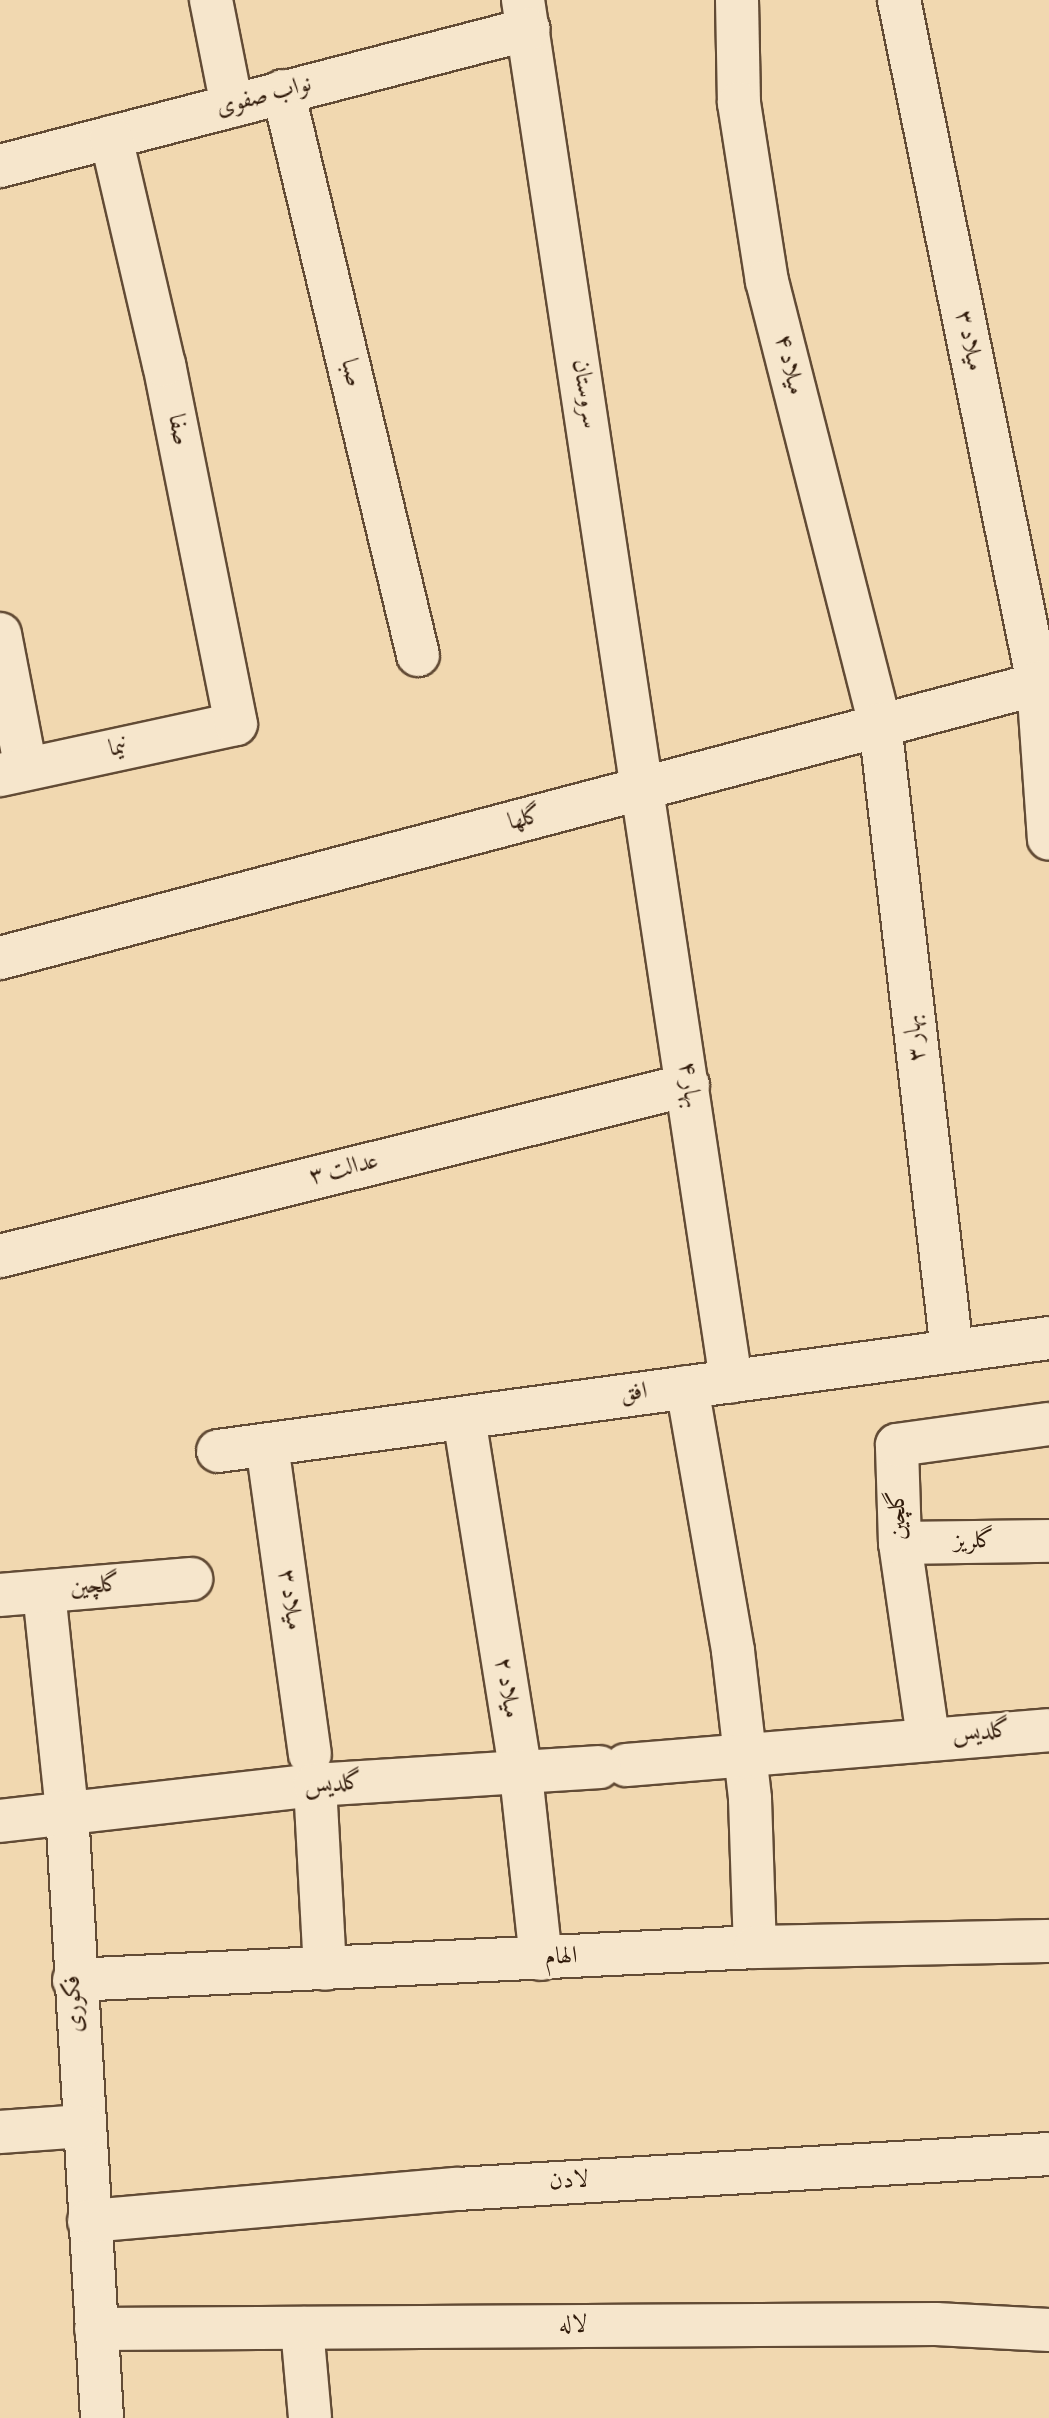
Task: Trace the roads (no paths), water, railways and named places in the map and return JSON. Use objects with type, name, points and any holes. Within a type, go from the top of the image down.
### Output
[{"type":"street","points":[[211,0],[232,106]]},
{"type":"street","name":"میلاد ۴","points":[[737,0],[739,103],[767,281],[880,724]]},
{"type":"street","name":"میلاد ۳","points":[[899,0],[1043,682],[1049,839]]},
{"type":"street","name":"نواب صفوی","points":[[0,166],[232,106],[526,14]]},
{"type":"street","name":"سروستان","points":[[526,14],[644,788]]},
{"type":"street","name":"صبا","points":[[283,91],[418,655]]},
{"type":"street","name":"صفا","points":[[111,137],[164,365],[236,724]]},
{"type":"street","points":[[0,634],[13,772]]},
{"type":"street","name":"گلها","points":[[0,958],[1043,682]]},
{"type":"street","name":"نیما","points":[[13,772],[236,724]]},
{"type":"street","name":"بهار ۳","points":[[880,724],[952,1351]]},
{"type":"street","name":"بهار ۴","points":[[644,788],[731,1381]]},
{"type":"street","name":"عدالت ۳","points":[[0,1256],[688,1085]]},
{"type":"street","name":"افق","points":[[218,1451],[1049,1338]]},
{"type":"street","points":[[687,1387],[733,1651],[744,1753],[755,1947]]},
{"type":"street","name":"میلاد ۲","points":[[464,1418],[521,1775],[541,1959]]},
{"type":"street","name":"گلچین","points":[[928,1737],[900,1543],[897,1445],[1049,1424]]},
{"type":"street","name":"میلاد ۳","points":[[267,1445],[313,1770],[325,1969]]},
{"type":"street","name":"گلریز","points":[[900,1543],[1049,1541]]},
{"type":"street","name":"گلچین","points":[[0,1595],[191,1579]]},
{"type":"street","name":"فکوری","points":[[44,1592],[67,1811],[74,1980],[102,2418]]},
{"type":"street","name":"گلدیس","points":[[0,1821],[313,1770],[521,1775],[928,1737],[1049,1730]]},
{"type":"street","name":"الهام","points":[[74,1980],[755,1947],[1049,1941]]},
{"type":"street","points":[[0,2132],[83,2126]]},
{"type":"street","name":"لادن","points":[[89,2221],[457,2189],[1049,2154]]},
{"type":"street","name":"لاله","points":[[96,2329],[936,2324],[1049,2330]]},
{"type":"street","points":[[302,2328],[310,2418]]}]
